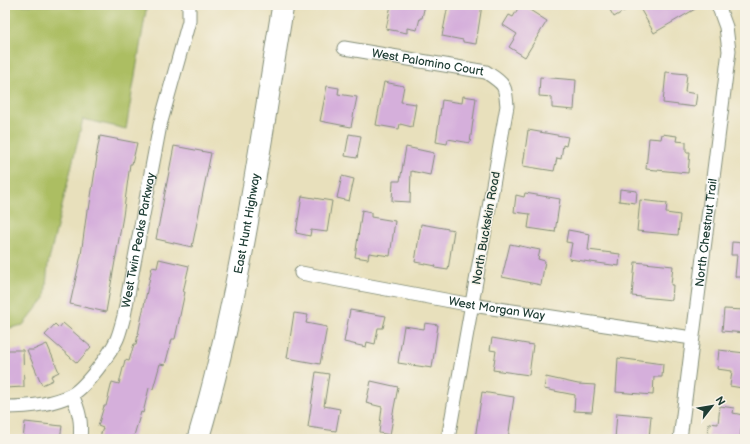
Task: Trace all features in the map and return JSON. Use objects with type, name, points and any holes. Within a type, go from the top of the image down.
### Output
[{"type":"main road","name":"East Hunt Highway","points":[[198,439],[217,369],[232,305],[283,5]]},
{"type":"street","name":"West Twin Peaks Parkway","points":[[5,407],[18,407],[46,403],[72,395],[92,376],[117,340],[122,322],[160,125],[189,21],[189,5]]},
{"type":"street","name":"North Chestnut Trail","points":[[680,439],[729,51],[726,27],[718,5]]},
{"type":"street","name":"West Palomino Court","points":[[344,48],[486,72],[506,88]]},
{"type":"street","name":"North Buckskin Road","points":[[448,439],[507,106],[506,88]]},
{"type":"street","name":"West Morgan Way","points":[[301,274],[472,305],[692,338]]},
{"type":"street","points":[[72,395],[78,410],[81,430],[80,439]]},
{"type":"green space","points":[[5,5],[147,5],[126,129],[83,119],[48,264],[45,298],[23,325],[5,329]]},
{"type":"building","points":[[391,5],[425,5],[417,30],[407,28],[407,33],[386,29]]},
{"type":"building","points":[[448,5],[482,5],[476,44],[442,36]]},
{"type":"building","points":[[520,5],[547,21],[525,57],[509,47],[517,34],[503,25],[509,15],[513,17]]},
{"type":"building","points":[[607,5],[634,5],[614,17]]},
{"type":"building","points":[[638,5],[702,5],[654,33]]},
{"type":"building","points":[[666,72],[687,74],[685,92],[697,94],[695,107],[663,103]]},
{"type":"building","points":[[540,77],[576,80],[574,110],[552,108],[552,97],[539,96]]},
{"type":"building","points":[[384,82],[404,86],[401,102],[416,104],[412,127],[400,124],[399,129],[376,125]]},
{"type":"building","points":[[327,86],[339,88],[338,94],[357,97],[351,127],[320,121]]},
{"type":"building","points":[[463,96],[476,98],[470,143],[448,139],[447,144],[436,142],[442,100],[462,103]]},
{"type":"building","points":[[528,130],[568,137],[566,146],[563,145],[561,159],[557,158],[554,171],[523,166]]},
{"type":"building","points":[[349,134],[361,136],[357,158],[345,156]]},
{"type":"building","points":[[662,134],[677,136],[676,141],[686,142],[686,152],[690,152],[688,173],[646,169],[649,138],[661,139]]},
{"type":"building","points":[[100,136],[137,143],[132,164],[130,164],[123,216],[106,312],[70,304],[81,255]]},
{"type":"building","points":[[174,146],[211,153],[192,247],[156,239]]},
{"type":"building","points":[[406,147],[434,153],[430,175],[411,171],[410,202],[392,201],[393,181],[400,181]]},
{"type":"building","points":[[342,176],[354,179],[349,201],[337,198]]},
{"type":"building","points":[[620,189],[637,191],[636,203],[619,201]]},
{"type":"building","points":[[525,193],[560,199],[555,232],[528,228],[530,214],[514,212],[516,195],[524,197]]},
{"type":"building","points":[[302,196],[332,201],[327,232],[311,230],[310,236],[296,233]]},
{"type":"building","points":[[640,200],[667,203],[666,213],[680,215],[678,235],[637,231]]},
{"type":"building","points":[[362,210],[371,212],[371,217],[395,221],[390,256],[369,253],[368,259],[355,257]]},
{"type":"building","points":[[421,224],[454,230],[448,270],[415,262]]},
{"type":"building","points":[[568,230],[590,234],[588,250],[620,254],[619,266],[569,259],[572,243],[566,242]]},
{"type":"building","points":[[732,242],[745,243],[745,277],[735,277],[737,255],[731,255]]},
{"type":"building","points":[[510,244],[540,250],[538,259],[545,261],[541,285],[502,277]]},
{"type":"building","points":[[159,259],[189,266],[175,339],[172,339],[165,365],[160,364],[153,389],[149,388],[143,413],[141,412],[133,439],[99,439],[103,428],[98,426],[104,406],[106,406],[112,382],[119,384],[125,360],[129,361],[134,344],[136,344],[152,267],[157,268]]},
{"type":"building","points":[[635,262],[673,266],[671,285],[673,285],[672,300],[632,296]]},
{"type":"building","points":[[724,309],[745,310],[745,333],[722,331]]},
{"type":"building","points":[[350,310],[386,316],[383,328],[378,328],[375,344],[367,342],[366,347],[344,342]]},
{"type":"building","points":[[294,313],[308,315],[306,323],[327,327],[320,364],[287,358]]},
{"type":"building","points":[[63,323],[91,347],[77,363],[45,335],[55,324],[59,328]]},
{"type":"building","points":[[425,323],[438,325],[432,368],[398,363],[404,326],[424,329]]},
{"type":"building","points":[[492,338],[533,345],[529,375],[493,370],[496,351],[490,350]]},
{"type":"building","points":[[47,344],[59,372],[51,376],[53,380],[42,385],[27,350],[33,350]]},
{"type":"building","points":[[5,350],[23,350],[24,387],[5,388]]},
{"type":"building","points":[[719,350],[745,353],[745,384],[743,384],[742,388],[730,386],[732,371],[717,369]]},
{"type":"building","points":[[618,358],[663,364],[662,377],[654,377],[653,395],[616,392]]},
{"type":"building","points":[[316,372],[329,374],[324,406],[340,409],[336,431],[308,427]]},
{"type":"building","points":[[546,377],[578,384],[595,385],[592,412],[574,411],[575,395],[544,389]]},
{"type":"building","points":[[371,381],[398,387],[390,435],[379,433],[382,407],[366,403]]},
{"type":"building","points":[[482,392],[514,397],[508,439],[475,439]]},
{"type":"building","points":[[720,406],[734,408],[733,413],[743,415],[740,439],[708,436],[709,423],[718,424]]},
{"type":"building","points":[[617,413],[651,416],[649,439],[615,439]]},
{"type":"building","points":[[25,422],[62,426],[60,439],[23,439]]}]
